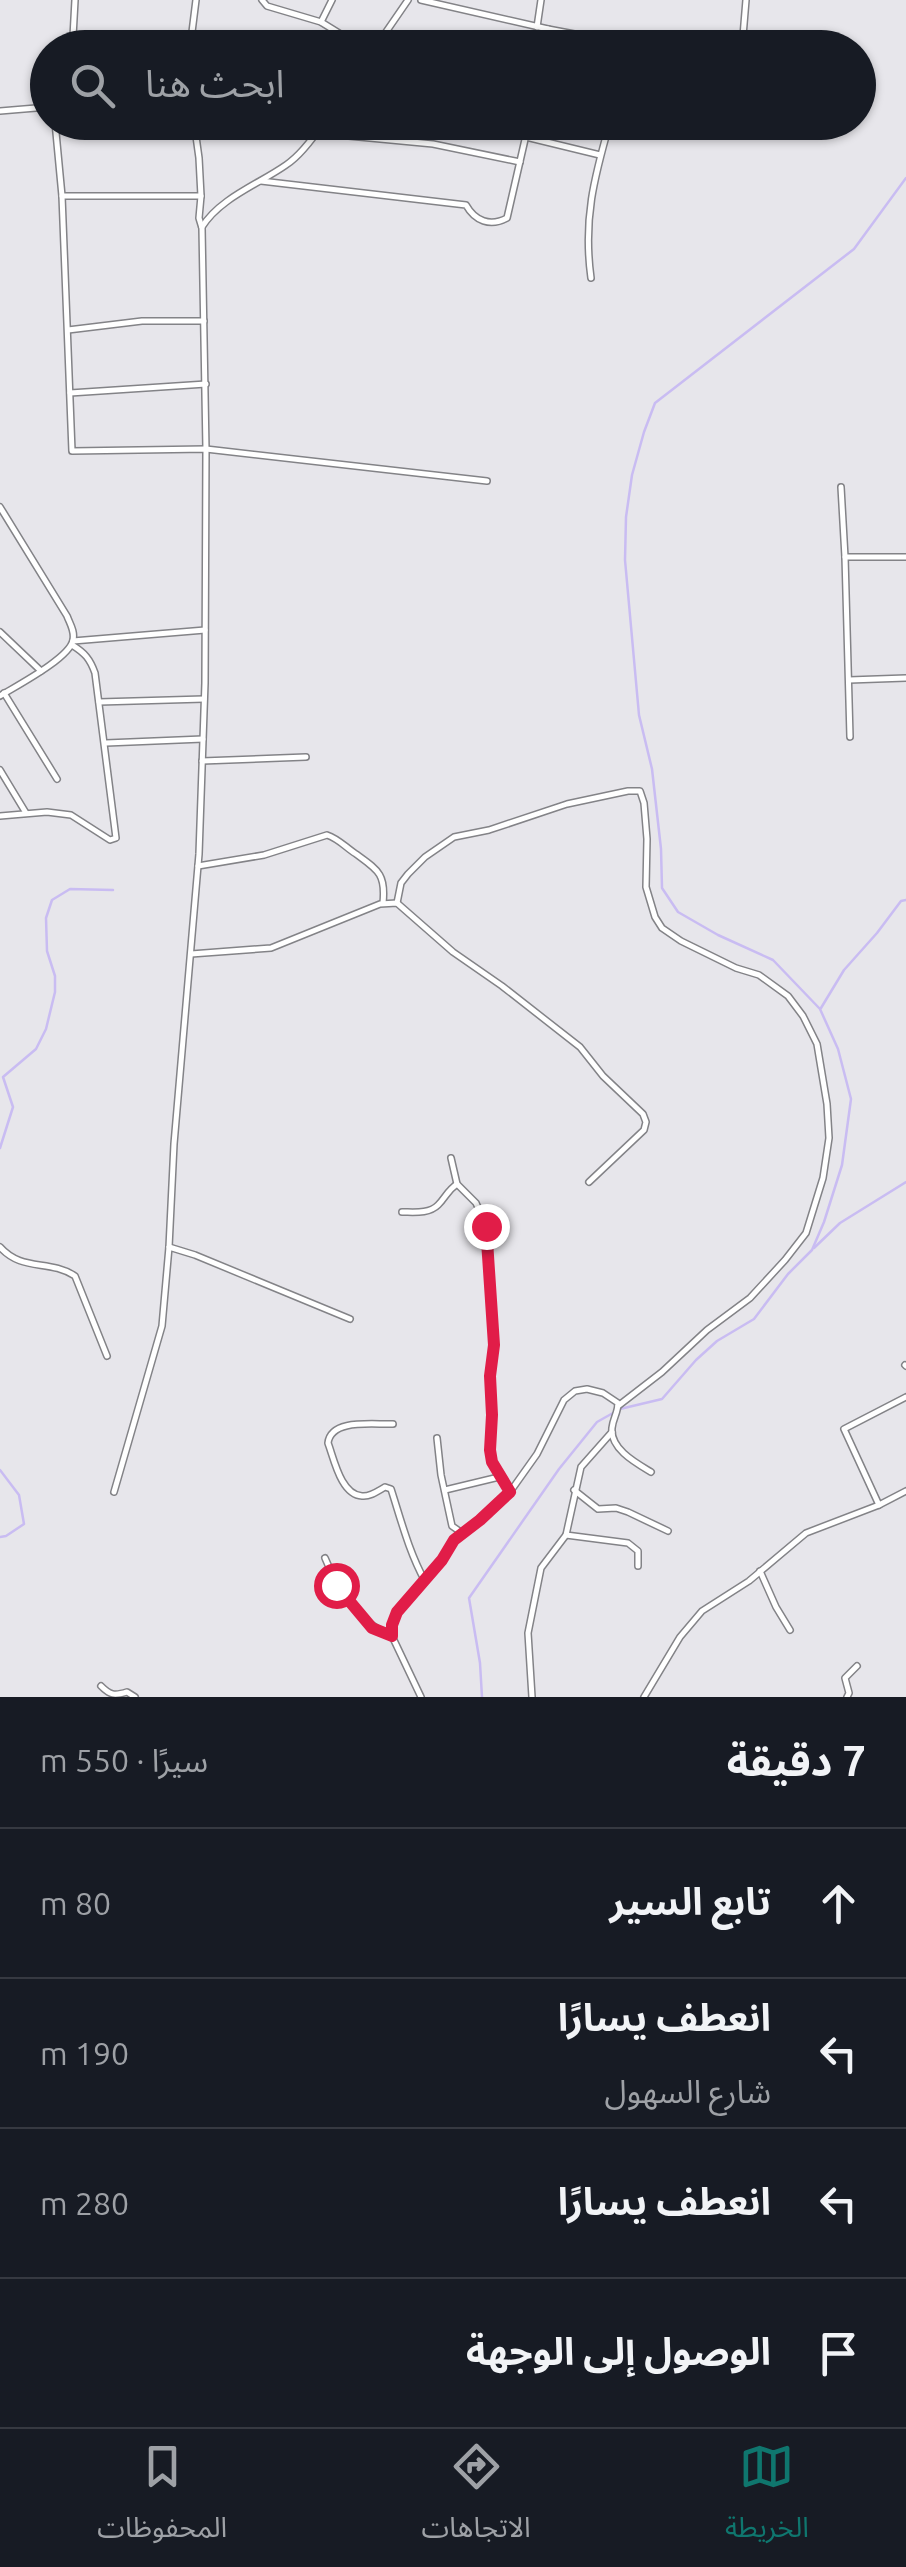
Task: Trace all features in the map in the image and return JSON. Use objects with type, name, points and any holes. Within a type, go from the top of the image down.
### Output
[{"type":"street","points":[[73,30],[75,0]]},
{"type":"street","points":[[192,30],[196,0]]},
{"type":"street","points":[[262,0],[267,6],[321,22],[334,30]]},
{"type":"street","points":[[321,22],[332,0]]},
{"type":"street","points":[[387,30],[408,0]]},
{"type":"street","points":[[421,0],[553,30]]},
{"type":"street","points":[[537,27],[541,0]]},
{"type":"street","points":[[744,30],[746,0]]},
{"type":"street","points":[[0,111],[30,108]]},
{"type":"street","points":[[57,140],[72,451],[206,450],[487,480]]},
{"type":"street","points":[[114,1492],[162,1326],[198,866],[204,698],[206,384],[196,140]]},
{"type":"street","points":[[202,228],[211,214],[291,162],[310,140]]},
{"type":"street","points":[[394,140],[520,162]]},
{"type":"street","points":[[261,181],[466,206],[482,221],[498,223],[507,218],[526,140]]},
{"type":"street","points":[[534,140],[600,156]]},
{"type":"street","points":[[592,278],[588,218],[605,140]]},
{"type":"street","points":[[62,196],[201,196]]},
{"type":"street","points":[[68,330],[142,321],[204,321]]},
{"type":"street","points":[[70,393],[206,384]]},
{"type":"street","points":[[840,487],[850,737]]},
{"type":"street","points":[[0,507],[66,616],[73,630],[73,643]]},
{"type":"street","points":[[845,557],[906,557]]},
{"type":"street","points":[[57,779],[2,695],[41,671],[73,643],[205,630]]},
{"type":"street","points":[[0,632],[41,671]]},
{"type":"street","points":[[0,816],[47,812],[72,815],[110,840],[116,838],[95,673],[90,660],[73,643]]},
{"type":"street","points":[[848,680],[906,678]]},
{"type":"street","points":[[99,702],[204,698]]},
{"type":"street","points":[[105,744],[203,739]]},
{"type":"street","points":[[202,761],[306,756]]},
{"type":"street","points":[[0,770],[26,813]]},
{"type":"street","points":[[397,903],[401,883],[425,857],[454,837],[489,830],[567,804],[640,791],[647,839],[646,887],[662,928],[681,941],[775,985],[788,996],[816,1044],[827,1104],[830,1138],[823,1178],[806,1233],[750,1298],[618,1404],[612,1432],[581,1466],[566,1534],[541,1568],[535,1595],[528,1633],[532,1697]]},
{"type":"street","points":[[198,866],[264,855],[326,835],[373,865],[382,876],[383,904]]},
{"type":"street","points":[[192,954],[270,948],[383,904],[397,903],[454,952],[580,1047],[603,1076],[643,1114],[644,1130],[588,1182]]},
{"type":"street","points":[[451,1158],[457,1184],[476,1203],[486,1231],[494,1345],[490,1450],[499,1477],[510,1492]]},
{"type":"street","points":[[402,1212],[428,1211],[457,1184]]},
{"type":"street","points":[[0,1247],[16,1261],[64,1269],[74,1276],[107,1356]]},
{"type":"street","points":[[169,1247],[350,1319]]},
{"type":"street","points":[[421,1697],[392,1636],[397,1612],[462,1533],[510,1492],[537,1454],[564,1400],[575,1391],[587,1389],[618,1404]]},
{"type":"street","points":[[880,1506],[844,1430],[906,1397]]},
{"type":"street","points":[[393,1424],[342,1426],[331,1431],[328,1442],[348,1490],[360,1497],[391,1488],[406,1539],[425,1581]]},
{"type":"street","points":[[612,1432],[624,1454],[651,1472]]},
{"type":"street","points":[[437,1438],[452,1526],[462,1533]]},
{"type":"street","points":[[445,1490],[499,1477]]},
{"type":"street","points":[[574,1490],[598,1509],[616,1508],[668,1530]]},
{"type":"street","points":[[644,1697],[680,1637],[702,1611],[749,1581],[806,1533],[880,1506],[906,1491]]},
{"type":"street","points":[[566,1534],[628,1543],[638,1551],[638,1566]]},
{"type":"street","points":[[325,1558],[336,1585],[357,1613],[372,1628],[392,1636]]},
{"type":"street","points":[[760,1571],[790,1630]]},
{"type":"street","points":[[847,1697],[845,1678],[857,1666]]},
{"type":"street","points":[[101,1686],[109,1694],[127,1692],[135,1697]]},
{"type":"waterway","points":[[620,1409],[662,1399],[717,1341],[754,1319],[812,1250],[842,1165],[851,1099],[838,1049],[820,1009],[773,960],[678,912],[662,888],[652,769],[639,715],[625,560],[632,475],[655,403],[854,249],[906,178]]},
{"type":"waterway","points":[[0,1148],[13,1107],[3,1077],[36,1049],[46,1029],[55,992],[55,976],[47,951],[46,918],[52,900],[70,889],[113,890]]},
{"type":"waterway","points":[[821,1008],[844,970],[901,901],[906,900]]},
{"type":"waterway","points":[[814,1248],[840,1223],[906,1182]]},
{"type":"waterway","points":[[482,1697],[469,1598],[559,1469],[597,1422],[613,1413]]},
{"type":"waterway","points":[[0,1470],[19,1495],[24,1524],[0,1537]]},
{"type":"route","points":[[336,1585],[372,1628],[392,1636],[397,1612],[442,1560],[454,1540],[510,1492],[497,1474],[490,1450],[494,1345],[486,1226]]}]
